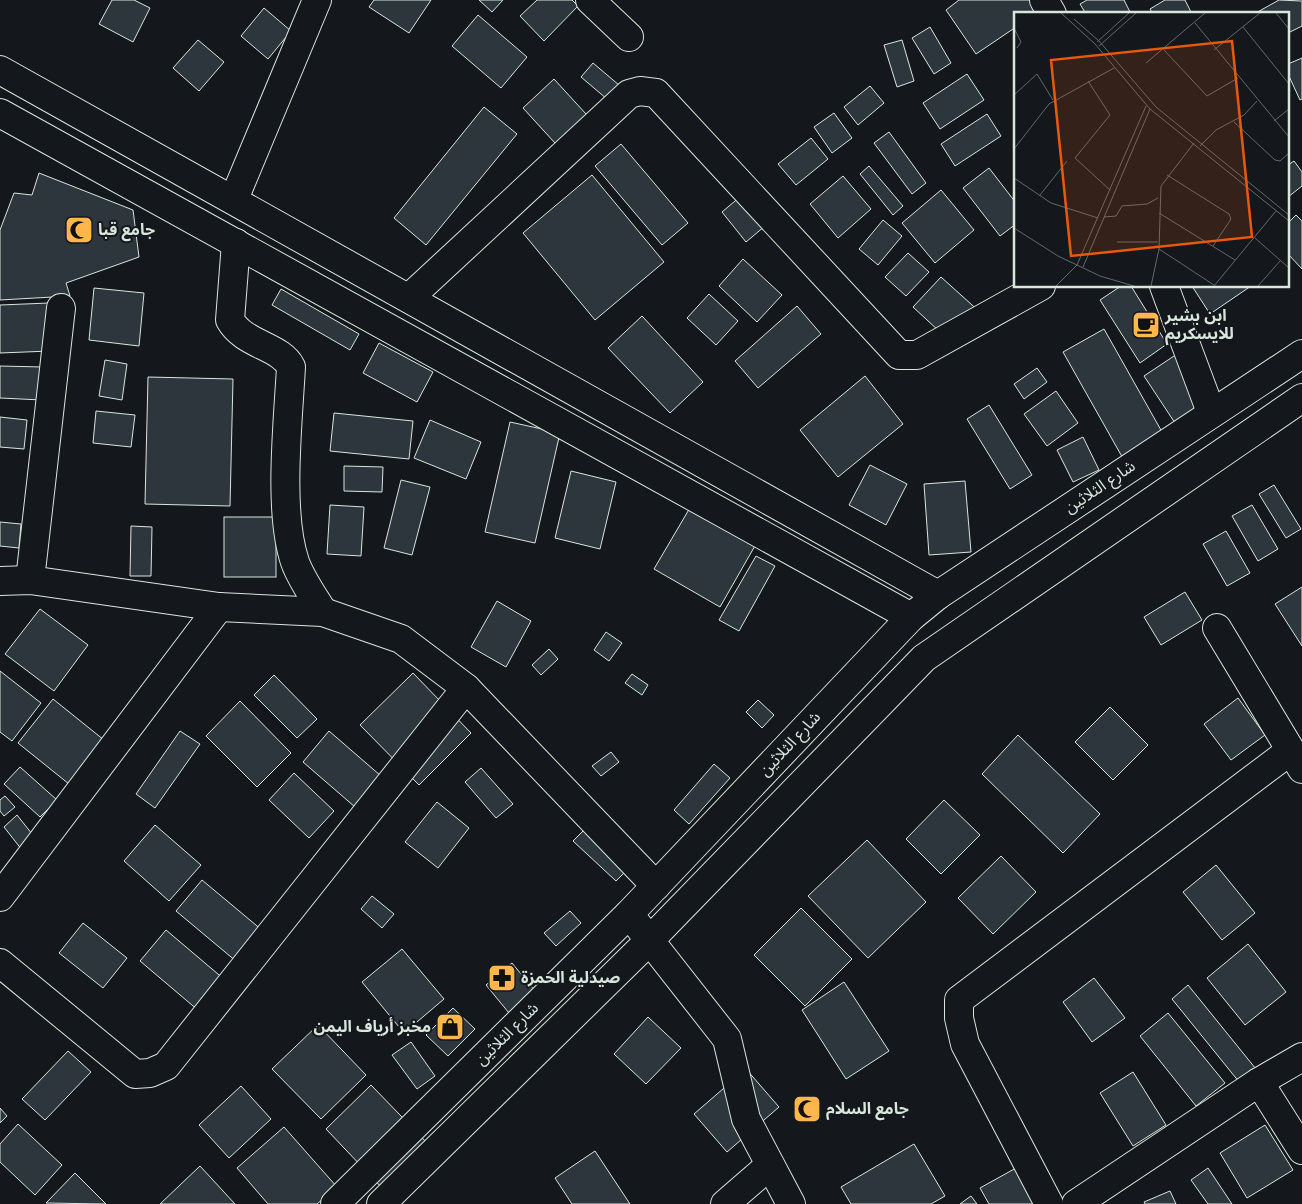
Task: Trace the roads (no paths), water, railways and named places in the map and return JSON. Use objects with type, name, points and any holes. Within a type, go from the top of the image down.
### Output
[{"type":"street","points":[[234,199],[317,0]]},
{"type":"street","points":[[590,0],[629,37]]},
{"type":"street","points":[[1044,0],[1051,12]]},
{"type":"street","points":[[0,70],[234,199],[938,595]]},
{"type":"street","points":[[409,298],[628,94],[640,91],[656,93],[899,355],[917,355],[1037,288]]},
{"type":"street","points":[[0,113],[911,618]]},
{"type":"street","points":[[236,243],[230,320],[234,328],[248,339],[287,358],[291,368],[287,458],[289,537],[295,563],[323,612]]},
{"type":"street","points":[[1165,288],[1211,412]]},
{"type":"street","points":[[30,580],[62,308]]},
{"type":"street","name":"شارع الثلاثين","points":[[335,1204],[629,914],[911,618],[938,595],[1211,412],[1302,354]]},
{"type":"street","name":"شارع الثلاثين","points":[[381,1204],[649,941],[924,658],[1302,398]]},
{"type":"street","points":[[0,581],[30,580],[219,606],[323,612],[401,639],[466,688],[656,886]]},
{"type":"street","points":[[0,898],[219,606]]},
{"type":"street","points":[[1049,1204],[965,1044],[959,1018],[959,1000],[1296,760],[1217,628]]},
{"type":"street","points":[[0,963],[134,1074],[150,1073],[166,1066],[466,688]]},
{"type":"street","points":[[629,914],[727,1039],[746,1119],[791,1204]]},
{"type":"street","points":[[1076,1204],[1259,1082],[1302,1058]]},
{"type":"street","points":[[1259,1082],[1302,1150]]},
{"type":"street","points":[[725,1204],[770,1165]]},
{"type":"place","name":"جامع قبا","points":[[79,230]]},
{"type":"place","name":"ابن بشير للايسكريم","points":[[1146,325]]},
{"type":"place","name":"صيدلية الحمزة","points":[[502,978]]},
{"type":"place","name":"مخبز أرياف اليمن","points":[[450,1027]]},
{"type":"place","name":"جامع السلام","points":[[807,1109]]}]
